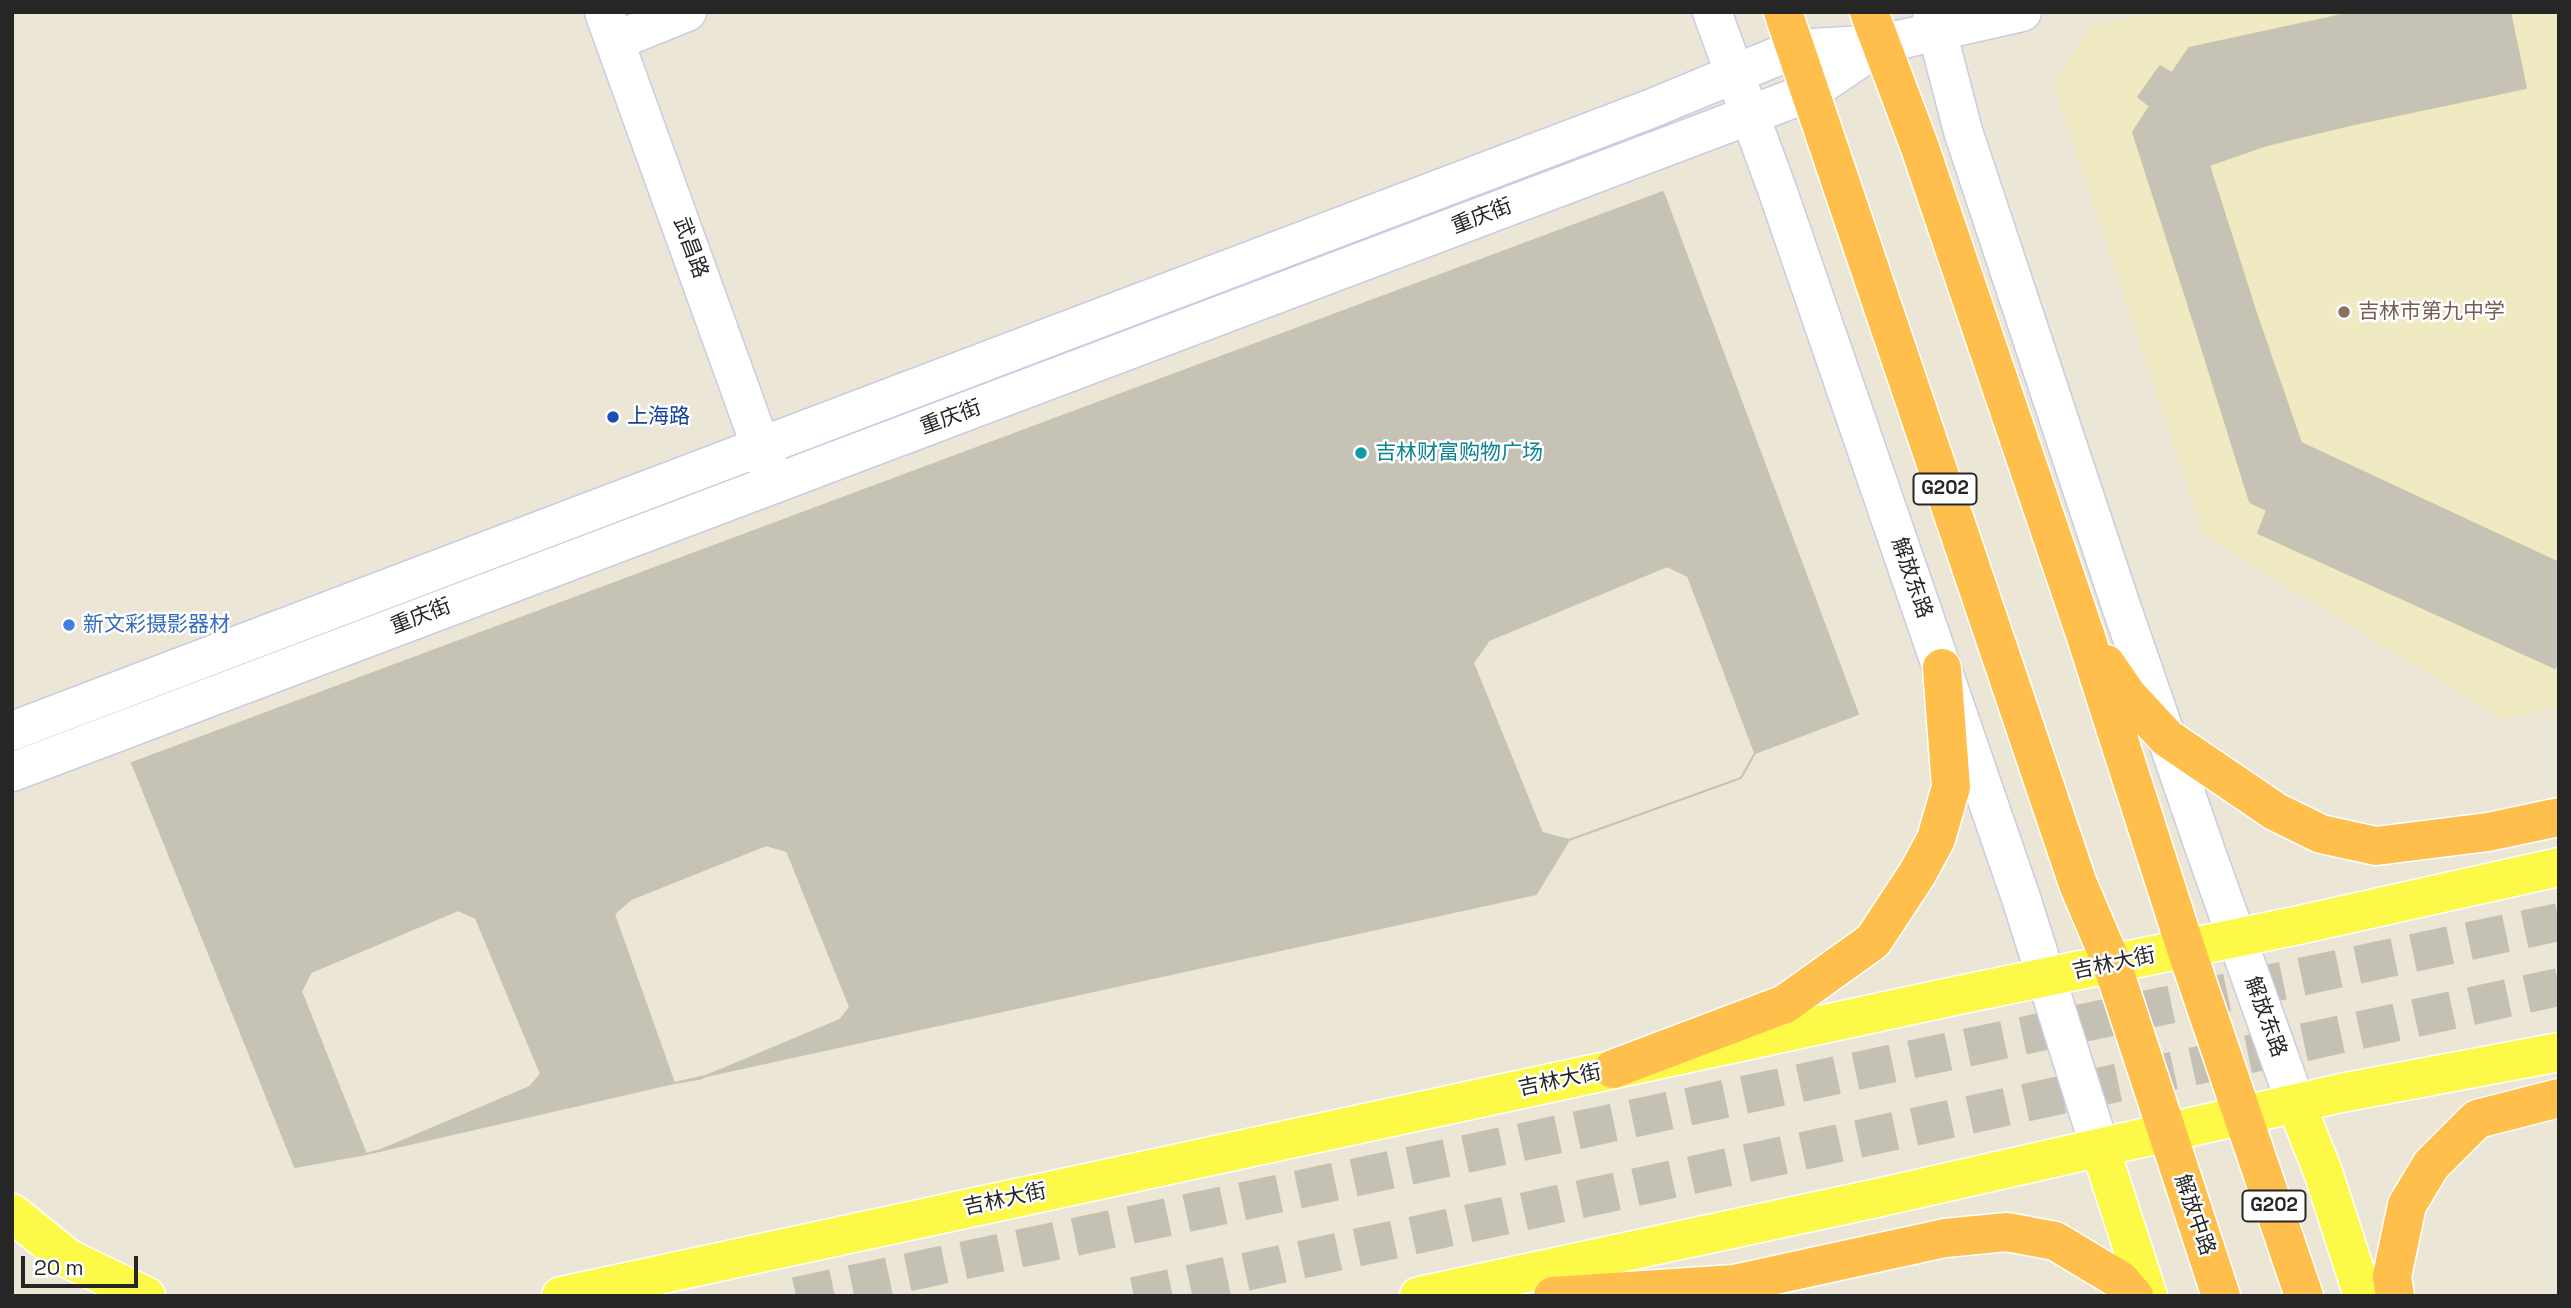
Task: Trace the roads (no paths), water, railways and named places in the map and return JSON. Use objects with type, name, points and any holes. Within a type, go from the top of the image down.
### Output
[{"type":"highway","name":"G202","points":[[1783,12],[2078,884],[2112,964],[2166,1134]]},
{"type":"highway","name":"G202","points":[[1875,28],[1919,145],[2085,634],[2186,949],[2304,1296]]},
{"type":"highway","points":[[2085,634],[2128,696],[2167,738],[2276,812],[2321,834],[2376,846],[2488,832],[2559,817]]},
{"type":"highway","points":[[1613,1069],[1785,1004],[1873,941],[1917,874],[1936,839],[1951,787],[1942,668]]},
{"type":"highway","points":[[2395,1296],[2392,1276],[2407,1205],[2431,1165],[2477,1119],[2559,1098]]},
{"type":"highway","name":"解放中路","points":[[2166,1134],[2221,1296]]},
{"type":"highway","points":[[1553,1296],[1734,1284],[1945,1238],[2007,1232],[2055,1241],[2120,1280],[2134,1296]]},
{"type":"main road","name":"吉林大街","points":[[561,1296],[2559,867]]},
{"type":"main road","points":[[1419,1296],[2166,1134],[2354,1090],[2559,1052]]},
{"type":"main road","points":[[2296,1104],[2323,1172],[2363,1296]]},
{"type":"main road","points":[[2100,1148],[2148,1296]]},
{"type":"main road","points":[[12,1213],[69,1259],[146,1296]]},
{"type":"street","points":[[610,27],[687,12]]},
{"type":"street","name":"解放东路","points":[[1712,12],[2021,898],[2100,1148]]},
{"type":"street","name":"重庆街","points":[[12,731],[1650,109],[1795,49],[1875,28],[2022,12]]},
{"type":"street","name":"解放东路","points":[[1934,21],[1963,131],[2167,738],[2296,1104]]},
{"type":"street","name":"武昌路","points":[[610,27],[763,447],[774,484]]},
{"type":"street","name":"重庆街","points":[[12,772],[1810,92],[1875,28]]},
{"type":"tunnel","points":[[796,1296],[2559,922]]},
{"type":"tunnel","points":[[1134,1296],[2559,987]]},
{"type":"place","name":"吉林市第九中学","points":[[2344,312]]},
{"type":"place","name":"上海路","points":[[613,417]]},
{"type":"place","name":"吉林财富购物广场","points":[[1361,453]]},
{"type":"place","name":"新文彩摄影器材","points":[[69,625]]}]
